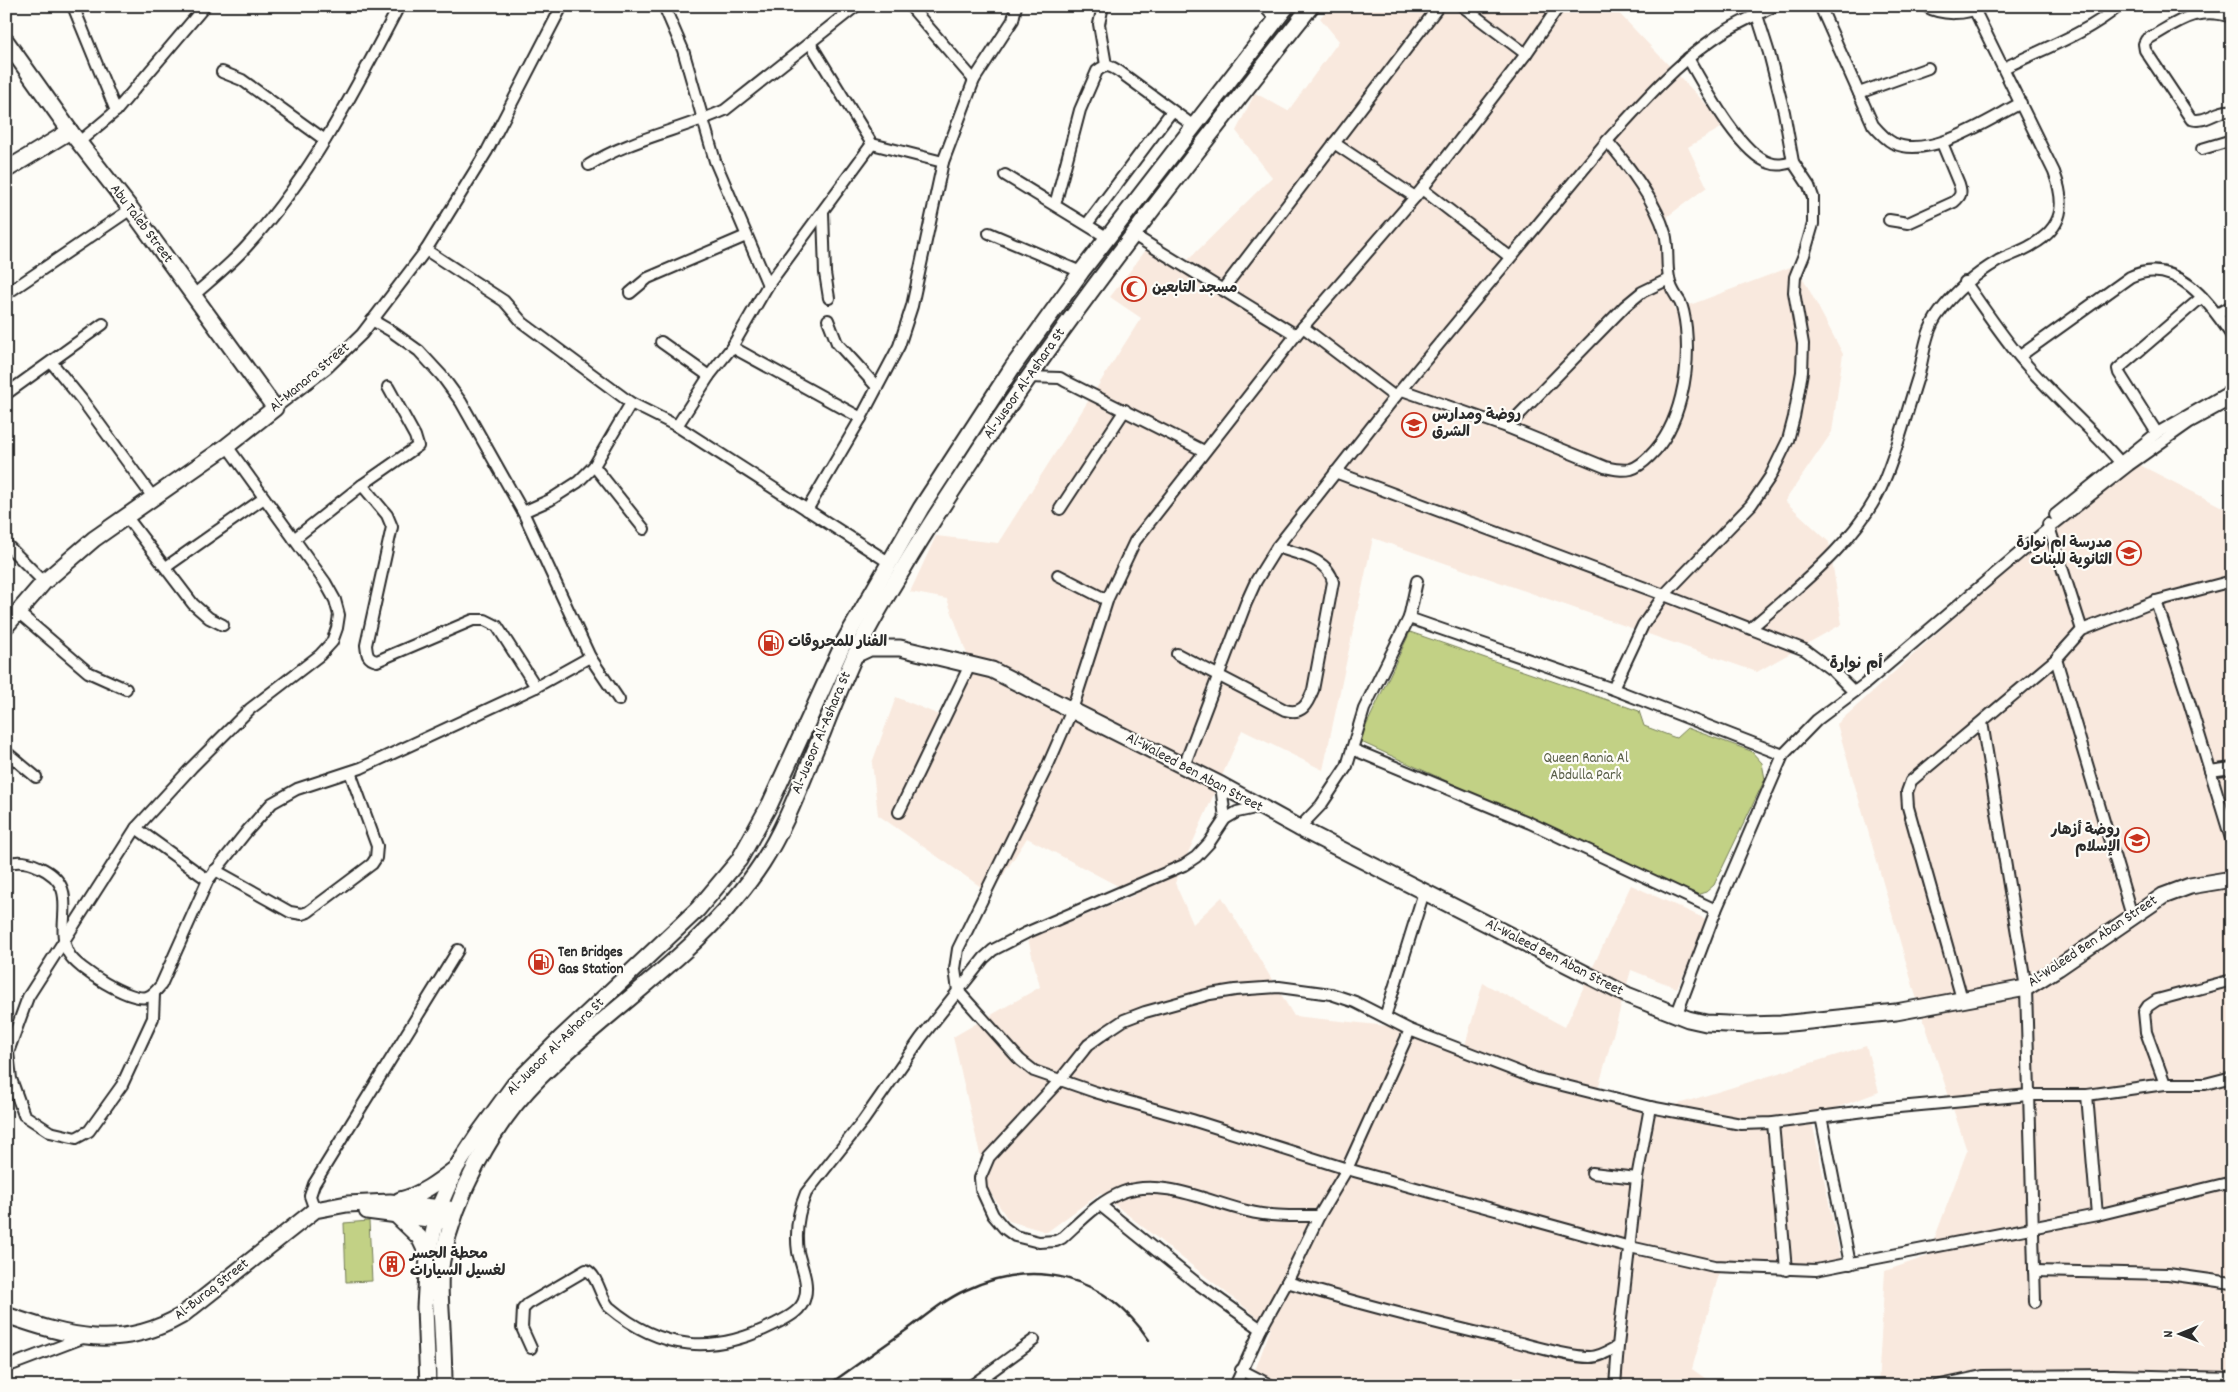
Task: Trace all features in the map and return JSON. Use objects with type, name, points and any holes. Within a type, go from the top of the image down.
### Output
[{"type":"main road","name":"Al-Jusoor Al-Ashara St","points":[[428,1386],[425,1307],[428,1256],[437,1213],[456,1168],[514,1085],[698,909],[739,860],[770,804],[845,640],[921,508],[1012,368],[1081,272],[1287,6]]},
{"type":"main road","name":"Al-Jusoor Al-Ashara St","points":[[444,1386],[440,1274],[454,1217],[470,1176],[506,1118],[536,1081],[669,964],[738,895],[760,866],[786,818],[855,655],[873,620],[935,517],[1028,377],[1132,234],[1311,6]]},
{"type":"main road","name":"Abu Taleb Street","points":[[6,41],[74,136],[131,209],[275,408]]},
{"type":"main road","points":[[6,170],[74,136]]},
{"type":"main road","name":"Al-Manara Street","points":[[6,626],[44,582],[94,539],[152,496],[226,446],[275,408]]},
{"type":"main road","points":[[921,508],[935,517]]},
{"type":"main road","name":"Al-Waleed Ben Aban Street","points":[[873,620],[880,636],[900,648]]},
{"type":"main road","name":"Al-Waleed Ben Aban Street","points":[[855,655],[870,648],[900,648],[992,670],[1184,766],[1299,828],[1627,995],[1676,1016],[1721,1024],[1781,1024],[1896,1012],[2026,988],[2172,891],[2232,879]]},
{"type":"main road","points":[[428,1256],[419,1237],[393,1208],[433,1186],[456,1168]]},
{"type":"main road","name":"Al-Buraq Street","points":[[6,1315],[44,1328],[85,1337],[121,1337],[144,1333],[164,1326],[181,1316],[315,1210],[340,1204],[437,1213],[454,1217]]},
{"type":"main road","name":"Al-Buraq Street","points":[[293,1227],[333,1214],[393,1208]]},
{"type":"street","points":[[73,6],[116,111]]},
{"type":"street","points":[[192,6],[196,18]]},
{"type":"street","points":[[74,136],[116,111],[205,6]]},
{"type":"street","points":[[194,295],[248,245],[287,197],[325,140],[356,87],[399,6]]},
{"type":"street","name":"Al-Manara Street","points":[[275,408],[328,368],[362,334],[426,250],[487,151],[562,6]]},
{"type":"street","points":[[589,165],[606,154],[703,120],[725,110],[856,6]]},
{"type":"street","points":[[910,6],[974,80]]},
{"type":"street","points":[[807,510],[861,418],[899,346],[912,306],[943,162],[974,80],[1014,20],[1016,6]]},
{"type":"street","points":[[1103,6],[1099,24],[1106,65]]},
{"type":"street","points":[[1264,6],[1276,20]]},
{"type":"street","points":[[1223,288],[1439,6]]},
{"type":"street","points":[[1462,6],[1526,54]]},
{"type":"street","points":[[1559,6],[1526,54],[1422,189],[1300,331],[1135,541],[1107,600],[1072,710],[1048,765],[958,949],[955,968],[958,991],[1020,1060],[1034,1071],[1347,1169],[1630,1247],[1714,1266],[1816,1270],[2097,1215],[2232,1182]]},
{"type":"street","points":[[1184,766],[1253,588],[1277,547],[1335,472],[1510,256],[1607,141],[1688,58],[1715,37],[1775,6]]},
{"type":"street","points":[[1820,6],[1873,125],[1884,137],[1894,143],[1927,146],[1942,143],[2021,104]]},
{"type":"street","points":[[1751,628],[1816,571],[1865,517],[1884,481],[1918,376],[1930,327],[1938,314],[1965,282],[2000,260],[2032,246],[2054,228],[2059,219],[2062,208],[2061,190],[2004,68],[1979,8],[1944,13],[1925,6]]},
{"type":"street","points":[[2004,68],[2082,30],[2107,16],[2119,6]]},
{"type":"street","points":[[668,8],[684,50],[715,161],[768,285]]},
{"type":"street","points":[[2232,17],[2218,13],[2200,12],[2186,17],[2146,40],[2144,44],[2145,50],[2191,119],[2202,119],[2217,112],[2232,111]]},
{"type":"street","points":[[1613,689],[1643,625],[1664,595],[1751,505],[1770,477],[1788,440],[1802,372],[1803,344],[1794,292],[1795,276],[1804,255],[1813,224],[1813,197],[1809,186],[1793,162],[1784,112],[1769,52],[1756,15]]},
{"type":"street","points":[[810,43],[872,144],[943,162]]},
{"type":"street","points":[[1688,58],[1734,133],[1752,152],[1768,163],[1779,165],[1793,162]]},
{"type":"street","points":[[1106,65],[1120,72],[1195,127]]},
{"type":"street","points":[[1055,205],[1080,110],[1097,71],[1106,65]]},
{"type":"street","points":[[1859,93],[1928,68]]},
{"type":"street","points":[[222,72],[242,80],[325,140]]},
{"type":"street","points":[[1087,224],[1172,110]]},
{"type":"street","points":[[2202,148],[2232,140]]},
{"type":"street","points":[[1132,234],[1300,331],[1398,393],[1507,428],[1605,467],[1620,470],[1633,468],[1645,461],[1657,449],[1666,435],[1677,408],[1686,363],[1687,338],[1684,316],[1668,279],[1668,249],[1665,233],[1632,170],[1607,141]]},
{"type":"street","points":[[1334,143],[1415,197]]},
{"type":"street","points":[[1889,220],[1908,223],[1954,202],[1960,197],[1962,191],[1960,184],[1942,143]]},
{"type":"street","points":[[677,426],[709,376],[732,347],[768,285],[872,144]]},
{"type":"street","points":[[1006,175],[1108,238]]},
{"type":"street","points":[[1422,189],[1510,256]]},
{"type":"street","points":[[6,294],[131,209]]},
{"type":"street","points":[[823,212],[825,273],[829,298]]},
{"type":"street","points":[[989,233],[1081,272]]},
{"type":"street","points":[[630,293],[648,278],[746,236]]},
{"type":"street","points":[[426,250],[504,301],[523,323],[632,403],[677,426],[890,563]]},
{"type":"street","points":[[2020,356],[2130,276],[2140,272],[2151,271],[2172,274],[2180,278],[2202,297],[2217,314],[2232,336]]},
{"type":"street","points":[[1507,428],[1626,306],[1642,292],[1668,279]]},
{"type":"street","points":[[1965,282],[2020,356],[2120,462]]},
{"type":"street","points":[[2157,433],[2118,369],[2202,297]]},
{"type":"street","points":[[2217,314],[2232,306]]},
{"type":"street","points":[[372,320],[404,340],[419,352],[442,376],[488,446],[523,512],[590,656],[619,700]]},
{"type":"street","points":[[828,320],[836,343],[877,387]]},
{"type":"street","points":[[6,394],[52,363],[103,324]]},
{"type":"street","points":[[661,342],[709,376]]},
{"type":"street","points":[[732,347],[861,418]]},
{"type":"street","points":[[52,363],[82,400],[152,496]]},
{"type":"street","points":[[1028,377],[1060,378],[1204,451]]},
{"type":"street","points":[[294,539],[362,485],[418,446],[415,436],[388,387]]},
{"type":"street","points":[[1676,1016],[1716,910],[1783,755],[1817,720],[1854,692],[1932,626],[2120,462],[2157,433],[2232,390]]},
{"type":"street","points":[[2048,525],[2128,465],[2190,422],[2232,399]]},
{"type":"street","points":[[523,512],[550,500],[578,482],[594,466],[632,403]]},
{"type":"street","points":[[1060,509],[1124,410]]},
{"type":"street","points":[[154,994],[153,1018],[122,1086],[90,1131],[76,1138],[50,1132],[24,1115],[11,1078],[8,1052],[28,997],[136,828],[192,767],[250,709],[306,666],[332,642],[338,628],[335,600],[325,582],[226,446]]},
{"type":"street","points":[[594,466],[644,529]]},
{"type":"street","points":[[1335,472],[1805,650],[1833,671],[1854,692]]},
{"type":"street","points":[[362,485],[387,515],[392,527],[366,644],[367,655],[371,660],[377,661],[474,620],[485,620],[497,626],[536,687]]},
{"type":"street","points":[[166,567],[264,498]]},
{"type":"street","points":[[126,516],[198,609],[209,618],[223,625]]},
{"type":"street","points":[[2048,525],[2082,630]]},
{"type":"street","points":[[6,544],[44,582]]},
{"type":"street","points":[[1178,654],[1285,710],[1301,711],[1308,702],[1313,690],[1333,582],[1331,573],[1314,560],[1277,547]]},
{"type":"street","points":[[1058,575],[1107,600]]},
{"type":"street","points":[[1299,828],[1321,805],[1347,766],[1364,709],[1409,618],[1418,581]]},
{"type":"street","points":[[1962,1000],[1906,799],[1908,786],[1916,776],[2056,659],[2082,630],[2156,601],[2232,581]]},
{"type":"street","points":[[2156,601],[2232,842]]},
{"type":"street","points":[[19,613],[88,672],[126,689]]},
{"type":"street","points":[[1409,618],[1613,689],[1783,755]]},
{"type":"street","points":[[6,864],[16,862],[33,864],[52,874],[59,881],[63,893],[65,940],[68,954],[77,964],[120,991],[138,998],[147,997],[154,994],[161,985],[208,880],[272,804],[297,789],[350,772],[536,687],[590,656]]},
{"type":"street","points":[[2056,659],[2132,916]]},
{"type":"street","points":[[899,812],[970,665]]},
{"type":"street","points":[[1982,722],[2026,988],[2035,1302]]},
{"type":"street","points":[[1352,749],[1530,822],[1716,910]]},
{"type":"street","points":[[6,752],[36,777]]},
{"type":"street","points":[[2210,771],[2232,768]]},
{"type":"street","points":[[215,870],[295,914],[308,912],[366,869],[376,858],[377,846],[350,772]]},
{"type":"street","points":[[1220,785],[1224,819]]},
{"type":"street","points":[[531,1348],[522,1328],[523,1309],[528,1304],[586,1270],[592,1275],[605,1302],[620,1316],[650,1335],[670,1342],[685,1344],[703,1343],[746,1336],[762,1330],[795,1311],[801,1306],[806,1296],[806,1284],[798,1252],[796,1226],[800,1206],[806,1192],[863,1121],[920,1038],[971,972],[993,950],[1042,926],[1184,865],[1196,857],[1209,843],[1224,819],[1236,812],[1260,807]]},
{"type":"street","points":[[136,828],[208,880]]},
{"type":"street","points":[[1385,1017],[1424,892]]},
{"type":"street","points":[[315,1210],[310,1196],[314,1184],[425,1000],[458,950]]},
{"type":"street","points":[[2165,1084],[2146,1032],[2144,1012],[2148,1006],[2157,1000],[2232,980]]},
{"type":"street","points":[[1319,1216],[1261,1214],[1190,1193],[1142,1188],[1122,1192],[1100,1205],[1062,1238],[1056,1241],[1039,1242],[1015,1236],[1004,1228],[993,1215],[981,1189],[980,1178],[988,1157],[1060,1080],[1088,1045],[1124,1020],[1210,994],[1253,988],[1302,988],[1331,994],[1410,1030],[1534,1078],[1650,1107],[1741,1124],[1773,1123],[1822,1116],[2029,1095],[2087,1095],[2165,1084],[2205,1084],[2232,1077]]},
{"type":"street","points":[[1235,1386],[1260,1329],[1287,1282],[1319,1216],[1347,1169],[1410,1030]]},
{"type":"street","points":[[2087,1095],[2097,1215]]},
{"type":"street","points":[[1614,1386],[1637,1178],[1650,1107]]},
{"type":"street","points":[[1822,1116],[1850,1264]]},
{"type":"street","points":[[1773,1123],[1786,1270]]},
{"type":"street","points":[[1592,1173],[1637,1178]]},
{"type":"street","points":[[1100,1205],[1194,1281],[1260,1329]]},
{"type":"street","points":[[2034,1271],[2168,1274],[2232,1283]]},
{"type":"street","points":[[1287,1282],[1385,1311],[1587,1357],[1600,1355],[1618,1346]]},
{"type":"street","points":[[6,1367],[85,1337]]},
{"type":"street","points":[[971,1386],[1034,1340]]},
{"type":"street","points":[[1241,1370],[1272,1386]]},
{"type":"street","points":[[1936,1386],[1963,1379],[2001,1376],[2113,1375],[2232,1378]]},
{"type":"shaded area","points":[[1331,6],[1612,6],[1726,125],[1688,147],[1707,187],[1668,216],[1674,311],[1796,265],[1843,354],[1832,432],[1785,501],[1829,542],[1842,624],[1757,672],[1373,538],[1323,770],[1242,730],[1175,883],[1193,924],[1222,897],[1294,1016],[1397,1027],[1463,1052],[1483,983],[1565,1027],[1631,885],[1710,921],[1677,988],[1631,970],[1598,1089],[1675,1105],[1866,1046],[1879,1092],[1811,1117],[1843,1269],[1723,1260],[1692,1369],[1716,1386],[1249,1386],[1271,1328],[1100,1193],[1047,1232],[1009,1221],[988,1189],[953,1037],[1040,987],[1028,939],[1135,895],[1027,838],[991,894],[878,815],[872,763],[896,697],[949,719],[972,668],[947,599],[910,592],[936,536],[998,543],[1141,318],[1110,297],[1149,246],[1183,265],[1272,177],[1236,131],[1255,93],[1288,111],[1339,41],[1320,18]]},
{"type":"shaded area","points":[[2138,464],[2232,512],[2232,1386],[1878,1386],[1885,1271],[1928,1256],[1967,1151],[1917,1000],[1837,724],[2036,543]]},
{"type":"green space","name":"Queen Rania Al Abdulla Park","points":[[1410,632],[1639,711],[1644,726],[1676,738],[1687,728],[1751,751],[1762,763],[1765,779],[1714,885],[1706,892],[1696,895],[1359,741]]},
{"type":"green space","points":[[369,1221],[372,1281],[346,1282],[344,1223]]},
{"type":"railway","points":[[824,1386],[831,1383],[938,1306],[966,1290],[992,1280],[1018,1275],[1043,1274],[1068,1279],[1091,1287],[1132,1318],[1149,1340]]},
{"type":"place","name":"مسجد التابعين","points":[[1134,289]]},
{"type":"place","name":"روضة ومدارس الشرق","points":[[1414,425]]},
{"type":"place","name":"مدرسة ام نوارة الثانوية للبنات","points":[[2129,553]]},
{"type":"place","name":"الفنار للمحروقات","points":[[771,643]]},
{"type":"place","name":"روضة أزهار الإسلام","points":[[2137,840]]},
{"type":"place","name":"Ten Bridges Gas Station","points":[[541,962]]},
{"type":"place","name":"محطة الجسر لغسيل السيارات","points":[[392,1264]]},
{"type":"district","name":"أم نوارة","points":[[1856,664]]}]
